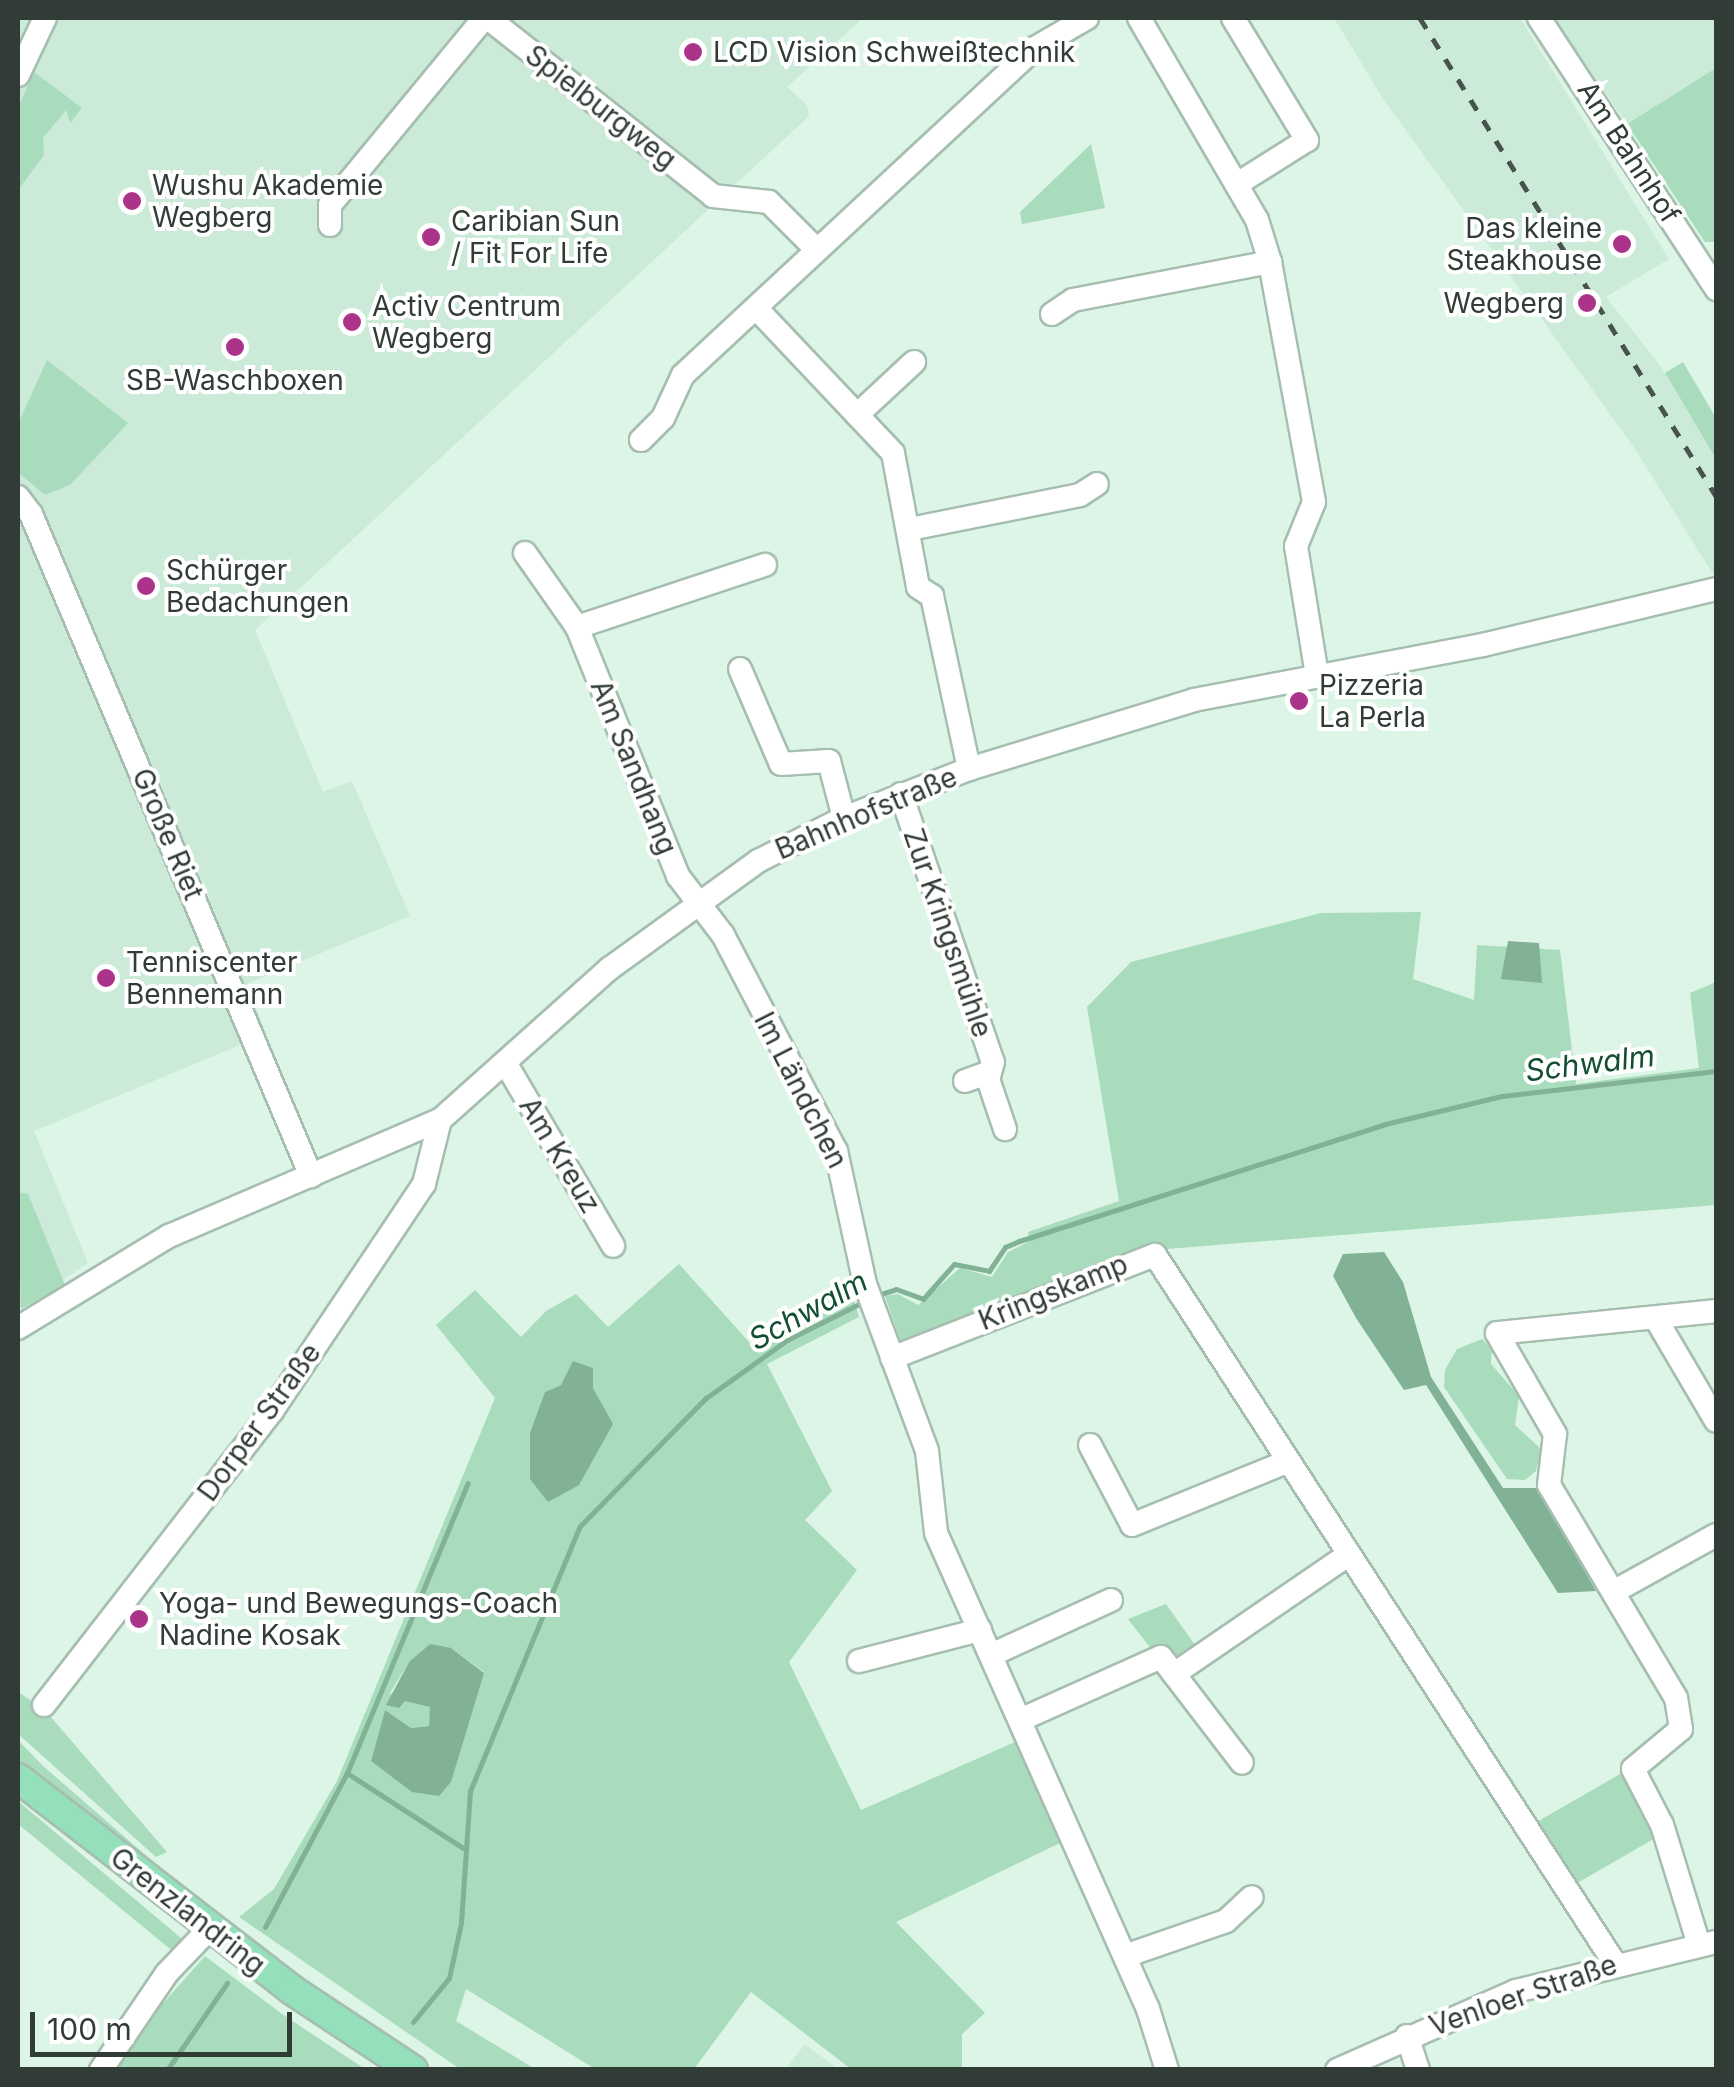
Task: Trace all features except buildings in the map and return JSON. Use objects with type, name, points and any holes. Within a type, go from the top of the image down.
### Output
[{"type":"main road","name":"Grenzlandring","points":[[18,1778],[208,1929],[413,2070]]},
{"type":"street","points":[[18,74],[45,18]]},
{"type":"street","name":"Spielburgweg","points":[[330,225],[330,205],[486,18],[713,196],[769,202],[816,249]]},
{"type":"street","points":[[642,440],[663,418],[683,375],[1035,48],[1087,18]]},
{"type":"street","points":[[1139,18],[1238,184],[1270,262],[1314,502],[1296,546],[1317,675]]},
{"type":"street","points":[[1233,18],[1307,140],[1238,184]]},
{"type":"street","name":"Am Bahnhof","points":[[1539,18],[1709,260],[1716,289]]},
{"type":"street","points":[[1052,314],[1073,300],[1270,262]]},
{"type":"street","points":[[756,308],[893,452],[918,587],[932,596],[969,769]]},
{"type":"street","points":[[857,415],[914,362]]},
{"type":"street","points":[[910,529],[1080,496],[1098,484]]},
{"type":"street","name":"Große Riet","points":[[18,497],[31,514],[311,1176]]},
{"type":"street","name":"Am Sandhang","points":[[524,553],[578,627],[678,876],[699,903]]},
{"type":"street","points":[[578,627],[765,565]]},
{"type":"street","name":"Bahnhofstraße","points":[[18,1328],[169,1236],[440,1120],[609,968],[758,860],[844,818],[969,769],[1194,700],[1502,640],[1716,590]]},
{"type":"street","points":[[740,668],[782,764],[829,761],[844,818]]},
{"type":"street","name":"Zur Kringsmühle","points":[[901,794],[993,1062],[990,1072],[1005,1129]]},
{"type":"street","name":"Im Ländchen","points":[[699,903],[723,935],[836,1151],[865,1284],[927,1451],[936,1533],[1125,1956],[1167,2070]]},
{"type":"street","name":"Am Kreuz","points":[[506,1064],[614,1246]]},
{"type":"street","name":"Zur Kringsmühle","points":[[965,1080],[990,1072]]},
{"type":"street","name":"Dorper Straße","points":[[44,1705],[272,1411],[424,1184],[440,1120]]},
{"type":"street","name":"Kringskamp","points":[[892,1358],[1154,1255],[1614,1962]]},
{"type":"street","points":[[1708,1943],[1662,1825],[1633,1769],[1681,1728],[1676,1698],[1549,1485],[1555,1434],[1497,1332],[1716,1311]]},
{"type":"street","points":[[1656,1318],[1716,1421]]},
{"type":"street","points":[[1090,1445],[1132,1524],[1286,1462]]},
{"type":"street","points":[[1615,1591],[1716,1535]]},
{"type":"street","points":[[1174,1674],[1348,1555]]},
{"type":"street","points":[[991,1655],[1112,1600]]},
{"type":"street","points":[[858,1661],[980,1630]]},
{"type":"street","points":[[1020,1720],[1161,1657],[1242,1764]]},
{"type":"street","points":[[1125,1956],[1226,1921],[1252,1897]]},
{"type":"street","points":[[101,2070],[167,1973],[208,1929]]},
{"type":"street","name":"Venloer Straße","points":[[1336,2070],[1516,1991],[1614,1962],[1708,1943]]},
{"type":"street","points":[[1407,2036],[1418,2070]]},
{"type":"shaded area","points":[[18,18],[863,18],[787,87],[807,105],[809,116],[255,630],[323,792],[352,781],[410,916],[247,984],[266,1034],[34,1131],[88,1263],[18,1309]]},
{"type":"shaded area","points":[[1334,18],[1520,18],[1669,259],[1606,297],[1659,364],[1716,459],[1716,579],[1635,449],[1382,97]]},
{"type":"shaded area","points":[[1554,18],[1716,18],[1716,68],[1627,124]]},
{"type":"shaded area","points":[[1716,68],[1716,242],[1705,242],[1627,124]]},
{"type":"shaded area","points":[[34,72],[82,108],[70,123],[66,110],[43,138],[44,155],[18,190],[18,108]]},
{"type":"shaded area","points":[[1091,144],[1105,208],[1022,224],[1020,212]]},
{"type":"shaded area","points":[[47,360],[128,423],[70,485],[45,495],[18,472],[18,424]]},
{"type":"shaded area","points":[[1683,362],[1716,418],[1716,459],[1665,373]]},
{"type":"shaded area","points":[[1421,912],[1413,979],[1474,1000],[1477,945],[1560,950],[1576,1084],[1699,1068],[1690,993],[1716,982],[1716,1205],[1142,1251],[903,1348],[885,1296],[898,1294],[918,1305],[960,1268],[992,1277],[1008,1252],[1030,1241],[1028,1232],[1119,1201],[1087,1007],[1131,962],[1321,913]]},
{"type":"shaded area","points":[[1508,941],[1539,943],[1542,983],[1501,979]]},
{"type":"shaded area","points":[[18,1192],[28,1194],[65,1285],[21,1309]]},
{"type":"shaded area","points":[[1384,1252],[1403,1282],[1431,1377],[1503,1488],[1538,1488],[1596,1591],[1558,1593],[1426,1385],[1404,1390],[1356,1318],[1333,1276],[1343,1254]]},
{"type":"shaded area","points":[[679,1264],[758,1352],[794,1314],[849,1284],[859,1317],[767,1364],[832,1491],[805,1520],[857,1570],[789,1662],[861,1810],[1015,1742],[1062,1842],[896,1922],[985,2013],[962,2034],[962,2069],[851,2069],[751,1992],[694,2069],[595,2069],[466,1989],[456,2021],[535,2069],[460,2069],[239,1917],[274,1889],[337,1781],[495,1398],[436,1325],[475,1290],[521,1337],[546,1311],[576,1294],[608,1327]],"holes":[[[561,1385],[593,1388],[612,1424],[545,1392]],[[451,1648],[484,1672],[470,1714],[371,1761],[385,1710],[411,1728],[429,1726],[431,1707],[390,1693],[409,1662]]]},
{"type":"shaded area","points":[[1482,1339],[1492,1349],[1491,1364],[1519,1396],[1515,1425],[1541,1449],[1536,1471],[1525,1480],[1507,1479],[1444,1387],[1445,1370],[1457,1349]]},
{"type":"shaded area","points":[[573,1361],[593,1368],[593,1388],[613,1424],[579,1485],[548,1502],[530,1479],[530,1433],[545,1392],[561,1385]]},
{"type":"shaded area","points":[[1166,1604],[1200,1652],[1181,1664],[1155,1654],[1128,1619]]},
{"type":"shaded area","points":[[430,1644],[451,1648],[484,1673],[451,1782],[439,1796],[412,1792],[371,1761],[385,1710],[411,1728],[429,1726],[430,1707],[405,1701],[399,1708],[386,1705],[409,1662]]},
{"type":"shaded area","points":[[18,1692],[44,1709],[167,1852],[156,1857],[18,1734]]},
{"type":"shaded area","points":[[18,1740],[42,1765],[219,1919],[18,1765]]},
{"type":"shaded area","points":[[1620,1774],[1657,1837],[1573,1885],[1537,1822]]},
{"type":"shaded area","points":[[18,1801],[181,1938],[175,1953],[18,1824]]},
{"type":"shaded area","points":[[205,1956],[365,2069],[116,2070],[150,2018]]},
{"type":"shaded area","points":[[805,2044],[838,2069],[786,2069]]},
{"type":"waterway","name":"Schwalm","points":[[878,1295],[896,1289],[923,1299],[954,1264],[989,1271],[1005,1247],[1019,1241],[1385,1124],[1502,1096],[1716,1071]]},
{"type":"waterway","name":"Schwalm","points":[[413,2022],[449,1978],[461,1923],[470,1791],[580,1526],[706,1398],[787,1340],[863,1302]]},
{"type":"waterway","points":[[347,1773],[468,1483]]},
{"type":"waterway","points":[[265,1927],[347,1773],[463,1848]]},
{"type":"waterway","points":[[167,2070],[227,1983]]},
{"type":"railway","points":[[1420,18],[1716,496]]},
{"type":"place","name":"LCD Vision Schweißtechnik","points":[[693,52]]},
{"type":"place","name":"Wushu Akademie Wegberg","points":[[132,201]]},
{"type":"place","name":"Caribian Sun / Fit For Life","points":[[431,237]]},
{"type":"place","name":"Das kleine Steakhouse","points":[[1622,244]]},
{"type":"place","name":"Wegberg","points":[[1587,303]]},
{"type":"place","name":"Activ Centrum Wegberg","points":[[352,322]]},
{"type":"place","name":"SB-Waschboxen","points":[[235,347]]},
{"type":"place","name":"Schürger Bedachungen","points":[[146,586]]},
{"type":"place","name":"Pizzeria La Perla","points":[[1299,701]]},
{"type":"place","name":"Tenniscenter Bennemann","points":[[106,978]]},
{"type":"place","name":"Yoga- und Bewegungs-Coach Nadine Kosak","points":[[139,1619]]}]
